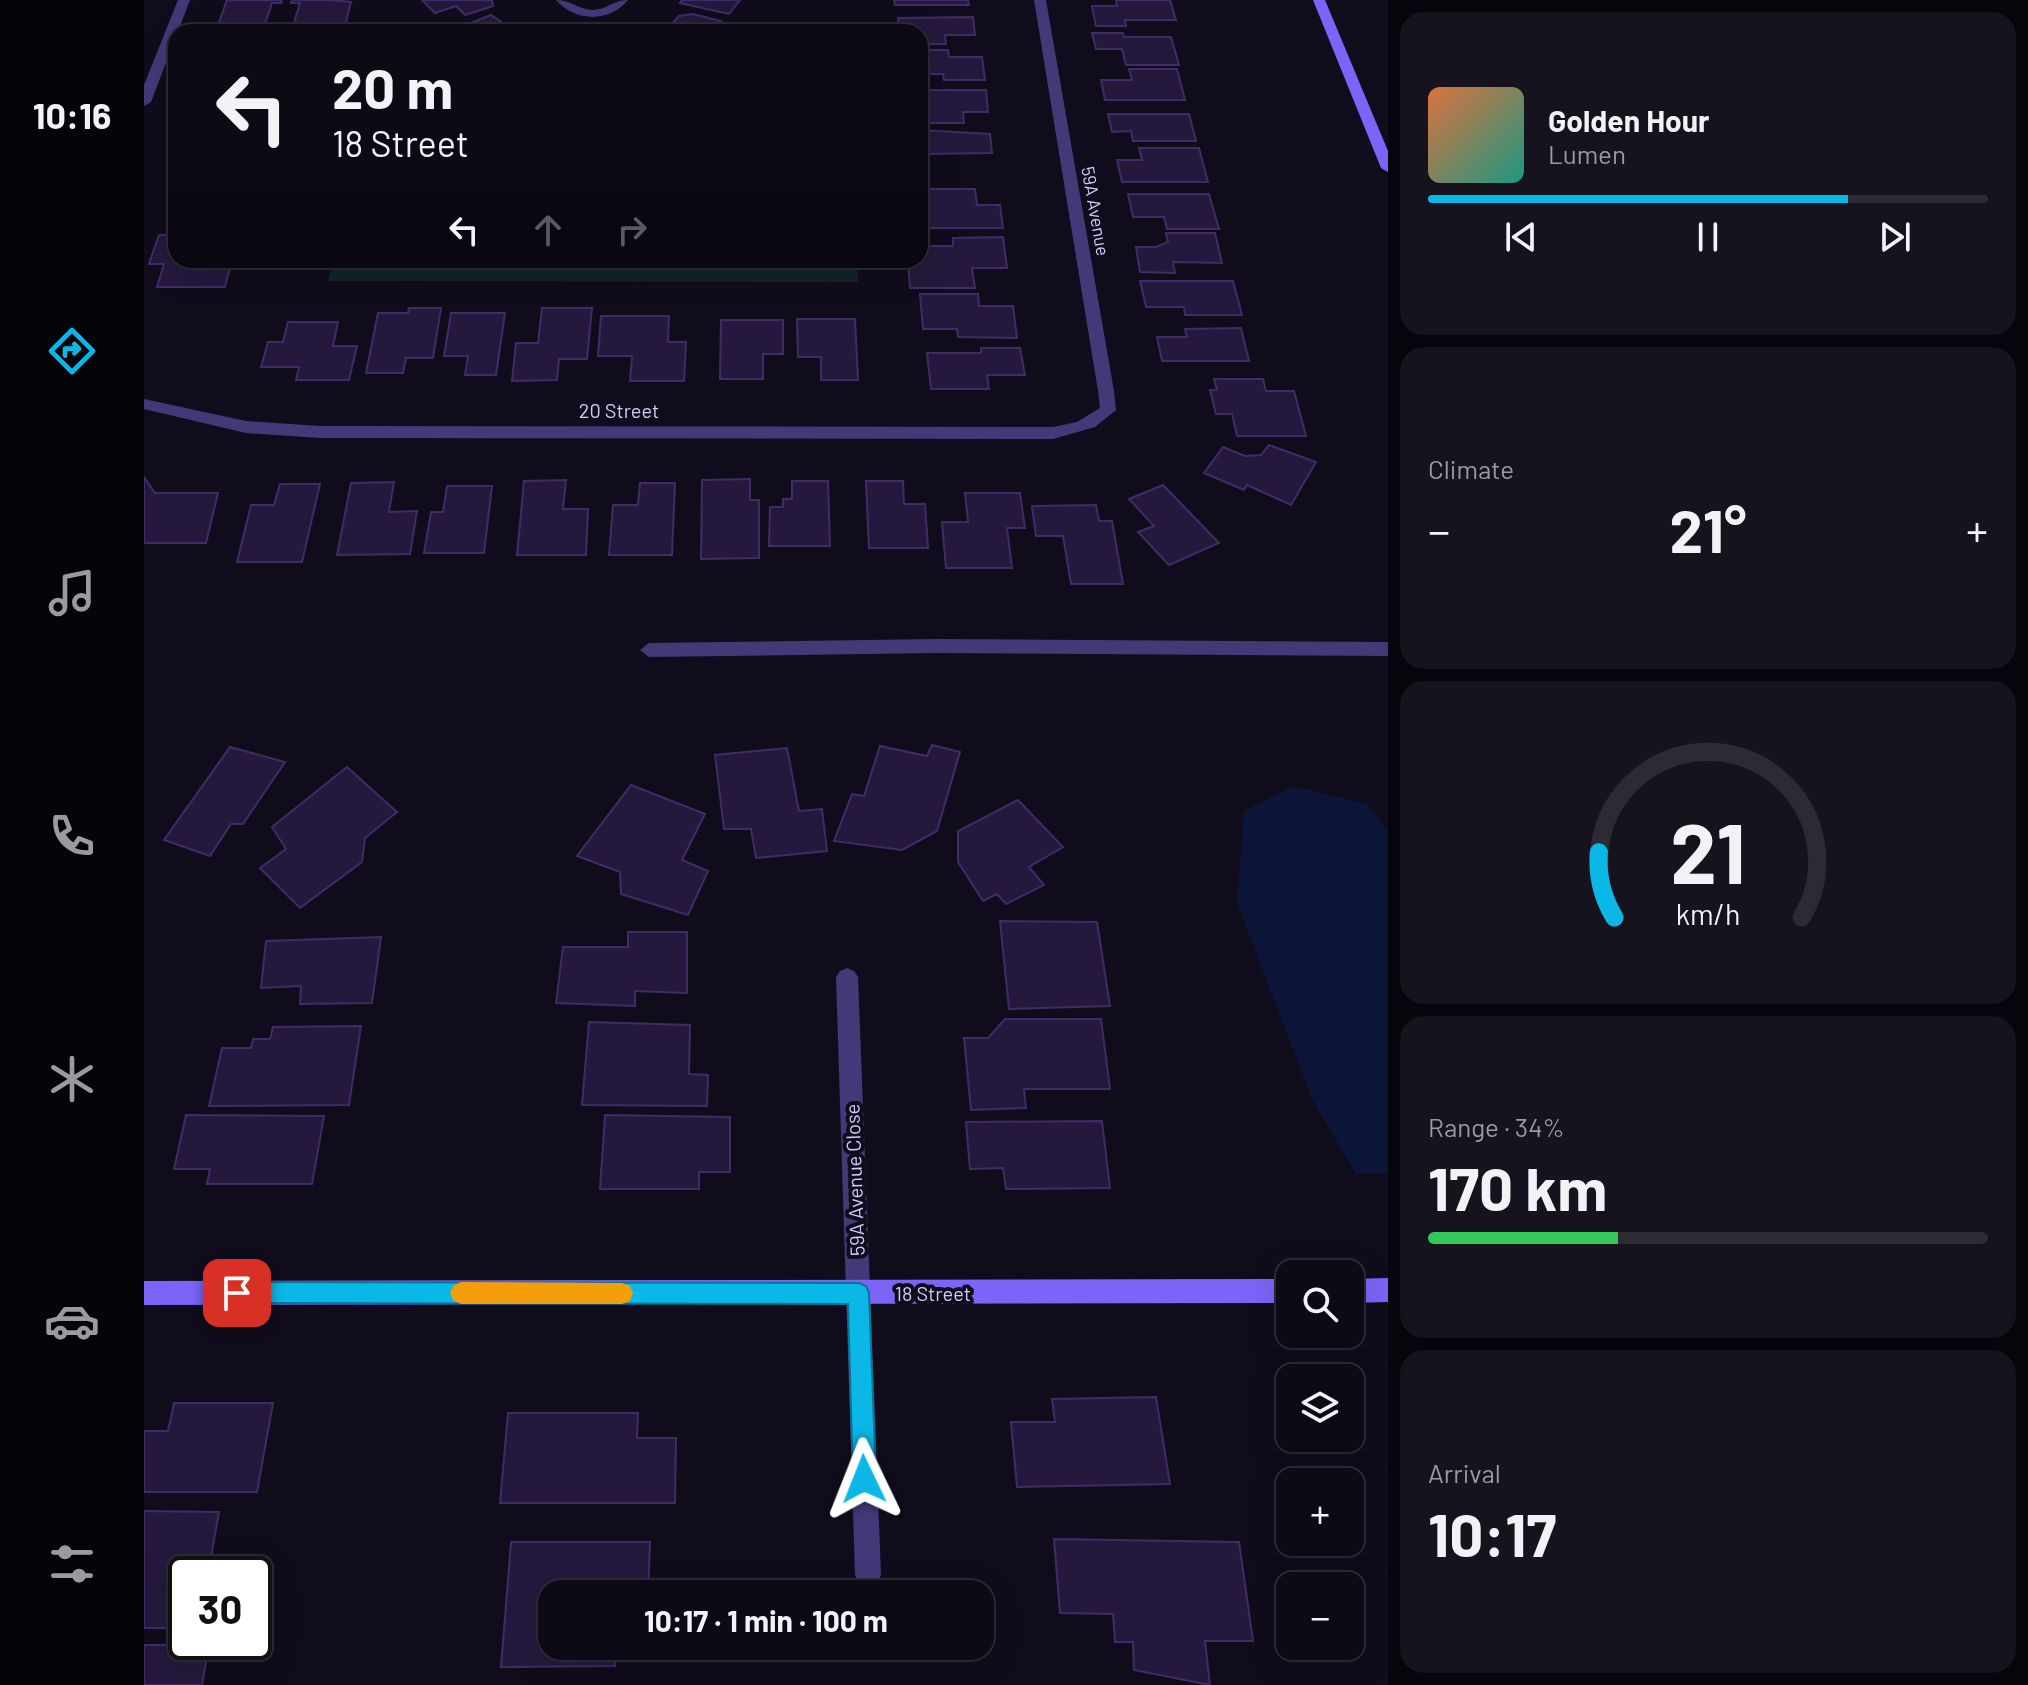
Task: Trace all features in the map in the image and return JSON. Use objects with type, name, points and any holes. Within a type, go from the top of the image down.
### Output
[{"type":"street","points":[[175,24],[184,0]]},
{"type":"street","points":[[562,0],[576,11],[591,14],[604,12],[622,0]]},
{"type":"street","name":"59A Avenue","points":[[1040,0],[1106,391],[1108,410],[1094,423]]},
{"type":"street","points":[[1319,0],[1388,168]]},
{"type":"street","points":[[144,102],[168,41]]},
{"type":"street","name":"20 Street","points":[[144,404],[246,427],[320,432],[1053,433],[1079,430],[1094,423]]},
{"type":"street","points":[[649,650],[936,646],[1388,649]]},
{"type":"street","name":"59A Avenue Close","points":[[847,977],[868,1575]]},
{"type":"street","points":[[1364,1291],[1388,1290]]},
{"type":"street","name":"18 Street","points":[[144,1293],[1276,1291]]},
{"type":"green space","points":[[331,268],[857,268],[858,282],[328,281]]},
{"type":"water","points":[[1293,786],[1367,804],[1388,831],[1388,1174],[1356,1174],[1312,1099],[1237,903],[1244,811]]},
{"type":"building","points":[[227,0],[282,0],[281,3],[272,3],[265,24],[218,24]]},
{"type":"building","points":[[292,0],[351,2],[346,24],[294,24],[300,3],[291,3]]},
{"type":"building","points":[[422,0],[492,0],[493,6],[465,15],[456,6],[435,13]]},
{"type":"building","points":[[682,0],[740,0],[729,14],[680,3]]},
{"type":"building","points":[[894,0],[968,0],[969,5],[895,5]]},
{"type":"building","points":[[1116,0],[1170,0],[1176,20],[1125,20],[1126,26],[1096,26],[1092,6],[1117,6]]},
{"type":"building","points":[[693,14],[721,21],[718,24],[672,24],[679,16]]},
{"type":"building","points":[[491,15],[504,24],[468,24]]},
{"type":"building","points":[[973,17],[975,35],[945,35],[946,44],[928,44],[928,24],[898,24],[898,18]]},
{"type":"building","points":[[1092,33],[1171,37],[1179,65],[1126,65],[1122,49],[1096,49]]},
{"type":"building","points":[[928,50],[948,50],[949,57],[982,57],[985,80],[944,80],[943,74],[928,74]]},
{"type":"building","points":[[1129,69],[1177,69],[1185,100],[1105,100],[1101,80],[1132,80]]},
{"type":"building","points":[[928,90],[986,90],[988,112],[963,112],[964,123],[928,123]]},
{"type":"building","points":[[1108,114],[1189,114],[1196,141],[1133,141],[1131,131],[1112,132]]},
{"type":"building","points":[[928,130],[990,134],[992,153],[928,154]]},
{"type":"building","points":[[1139,148],[1199,148],[1208,182],[1122,182],[1117,160],[1142,160]]},
{"type":"building","points":[[928,189],[975,189],[977,205],[1000,205],[1003,228],[928,228]]},
{"type":"building","points":[[1128,194],[1209,194],[1219,229],[1167,229],[1164,217],[1133,217]]},
{"type":"building","points":[[1166,233],[1215,233],[1222,263],[1173,262],[1175,273],[1140,272],[1136,247],[1156,247],[1168,242]]},
{"type":"building","points":[[159,235],[168,235],[168,268],[230,268],[225,287],[157,287],[164,264],[149,264]]},
{"type":"building","points":[[1003,237],[1007,268],[972,268],[975,288],[910,288],[909,268],[928,268],[928,246],[953,246],[953,238]]},
{"type":"building","points":[[1140,281],[1233,281],[1242,315],[1185,315],[1184,307],[1146,307]]},
{"type":"building","points":[[920,294],[978,294],[979,306],[1013,306],[1017,338],[958,337],[957,329],[923,329]]},
{"type":"building","points":[[409,308],[441,308],[433,358],[406,358],[403,373],[366,373],[378,313],[408,313]]},
{"type":"building","points":[[542,308],[592,308],[587,359],[559,359],[557,380],[512,381],[516,343],[538,343]]},
{"type":"building","points":[[451,313],[505,313],[496,375],[465,375],[468,356],[444,356]]},
{"type":"building","points":[[601,316],[669,316],[668,342],[686,342],[684,381],[630,381],[632,356],[598,356]]},
{"type":"building","points":[[797,319],[855,319],[858,380],[821,380],[821,357],[798,357]]},
{"type":"building","points":[[721,320],[783,320],[783,354],[763,354],[763,379],[720,379]]},
{"type":"building","points":[[288,322],[338,322],[333,346],[357,346],[349,380],[296,380],[299,367],[261,367],[268,342],[283,342]]},
{"type":"building","points":[[1241,328],[1249,361],[1162,361],[1157,337],[1187,337],[1185,329]]},
{"type":"building","points":[[981,348],[1020,348],[1025,375],[987,375],[989,389],[931,389],[927,353],[981,353]]},
{"type":"building","points":[[1214,379],[1263,379],[1266,391],[1294,391],[1306,436],[1237,436],[1232,414],[1216,414],[1210,390],[1217,390]]},
{"type":"building","points":[[1269,445],[1316,462],[1291,505],[1247,485],[1244,490],[1204,473],[1223,447],[1245,456],[1261,455]]},
{"type":"building","points":[[144,477],[155,493],[218,493],[206,543],[144,543]]},
{"type":"building","points":[[750,479],[750,500],[759,500],[759,558],[701,559],[702,480]]},
{"type":"building","points":[[566,480],[563,509],[588,509],[586,555],[517,555],[524,481]]},
{"type":"building","points":[[792,481],[828,481],[830,546],[769,546],[770,507],[783,507],[783,499],[792,499]]},
{"type":"building","points":[[866,481],[903,481],[904,504],[925,504],[928,548],[869,548]]},
{"type":"building","points":[[394,482],[389,512],[417,511],[410,554],[337,555],[351,483]]},
{"type":"building","points":[[640,483],[675,483],[672,555],[609,555],[613,505],[638,505]]},
{"type":"building","points":[[280,484],[320,484],[302,562],[237,562],[251,505],[274,505]]},
{"type":"building","points":[[1163,485],[1219,543],[1169,565],[1138,532],[1154,526],[1129,499]]},
{"type":"building","points":[[447,486],[492,486],[484,553],[424,553],[431,512],[443,512]]},
{"type":"building","points":[[965,493],[1020,493],[1025,528],[1007,528],[1012,568],[946,568],[942,522],[968,522]]},
{"type":"building","points":[[1096,505],[1099,521],[1112,521],[1123,584],[1071,584],[1063,536],[1036,536],[1032,506]]},
{"type":"building","points":[[932,745],[960,752],[937,831],[902,850],[834,841],[852,794],[864,796],[880,746],[927,756]]},
{"type":"building","points":[[230,747],[285,762],[243,824],[231,824],[210,856],[164,840]]},
{"type":"building","points":[[787,748],[799,811],[822,809],[827,851],[756,858],[751,829],[724,829],[715,755]]},
{"type":"building","points":[[347,767],[397,812],[365,838],[362,862],[300,908],[260,868],[286,849],[272,827]]},
{"type":"building","points":[[631,785],[705,814],[682,860],[708,871],[688,915],[621,894],[620,872],[577,856]]},
{"type":"building","points":[[1018,800],[1063,847],[1029,867],[1044,885],[1006,904],[997,894],[983,901],[958,862],[958,831]]},
{"type":"building","points":[[1000,921],[1097,922],[1110,1006],[1009,1009]]},
{"type":"building","points":[[628,932],[687,932],[687,993],[635,991],[635,1006],[556,1003],[563,947],[628,947]]},
{"type":"building","points":[[381,937],[372,1003],[300,1004],[301,986],[261,988],[266,941]]},
{"type":"building","points":[[1005,1019],[1101,1019],[1110,1089],[1024,1089],[1026,1108],[971,1110],[964,1038],[988,1038]]},
{"type":"building","points":[[589,1022],[690,1025],[689,1074],[708,1075],[707,1106],[582,1105]]},
{"type":"building","points":[[361,1026],[349,1105],[209,1106],[222,1048],[251,1048],[253,1039],[270,1039],[273,1027]]},
{"type":"building","points":[[186,1115],[324,1116],[312,1184],[207,1184],[210,1169],[174,1169]]},
{"type":"building","points":[[605,1115],[730,1117],[730,1172],[699,1172],[699,1189],[600,1189]]},
{"type":"building","points":[[1102,1121],[1110,1188],[1006,1189],[1003,1168],[970,1169],[966,1122]]},
{"type":"building","points":[[1156,1397],[1170,1484],[1017,1487],[1011,1422],[1055,1422],[1052,1399]]},
{"type":"building","points":[[174,1403],[273,1403],[257,1492],[144,1492],[144,1431],[168,1431]]},
{"type":"building","points":[[508,1413],[638,1413],[637,1438],[676,1438],[675,1503],[500,1503]]},
{"type":"building","points":[[144,1511],[219,1512],[211,1556],[168,1556],[168,1628],[144,1628]]},
{"type":"building","points":[[1054,1539],[1239,1542],[1253,1641],[1205,1641],[1210,1685],[1134,1670],[1133,1642],[1115,1642],[1113,1614],[1060,1613]]},
{"type":"building","points":[[511,1542],[650,1542],[649,1580],[538,1580],[538,1660],[615,1660],[615,1666],[501,1667]]},
{"type":"building","points":[[144,1645],[168,1645],[168,1660],[206,1660],[202,1685],[144,1685]]},
{"type":"slow traffic","points":[[461,1293],[622,1293]]},
{"type":"route","points":[[237,1293],[859,1293],[864,1479]]}]
